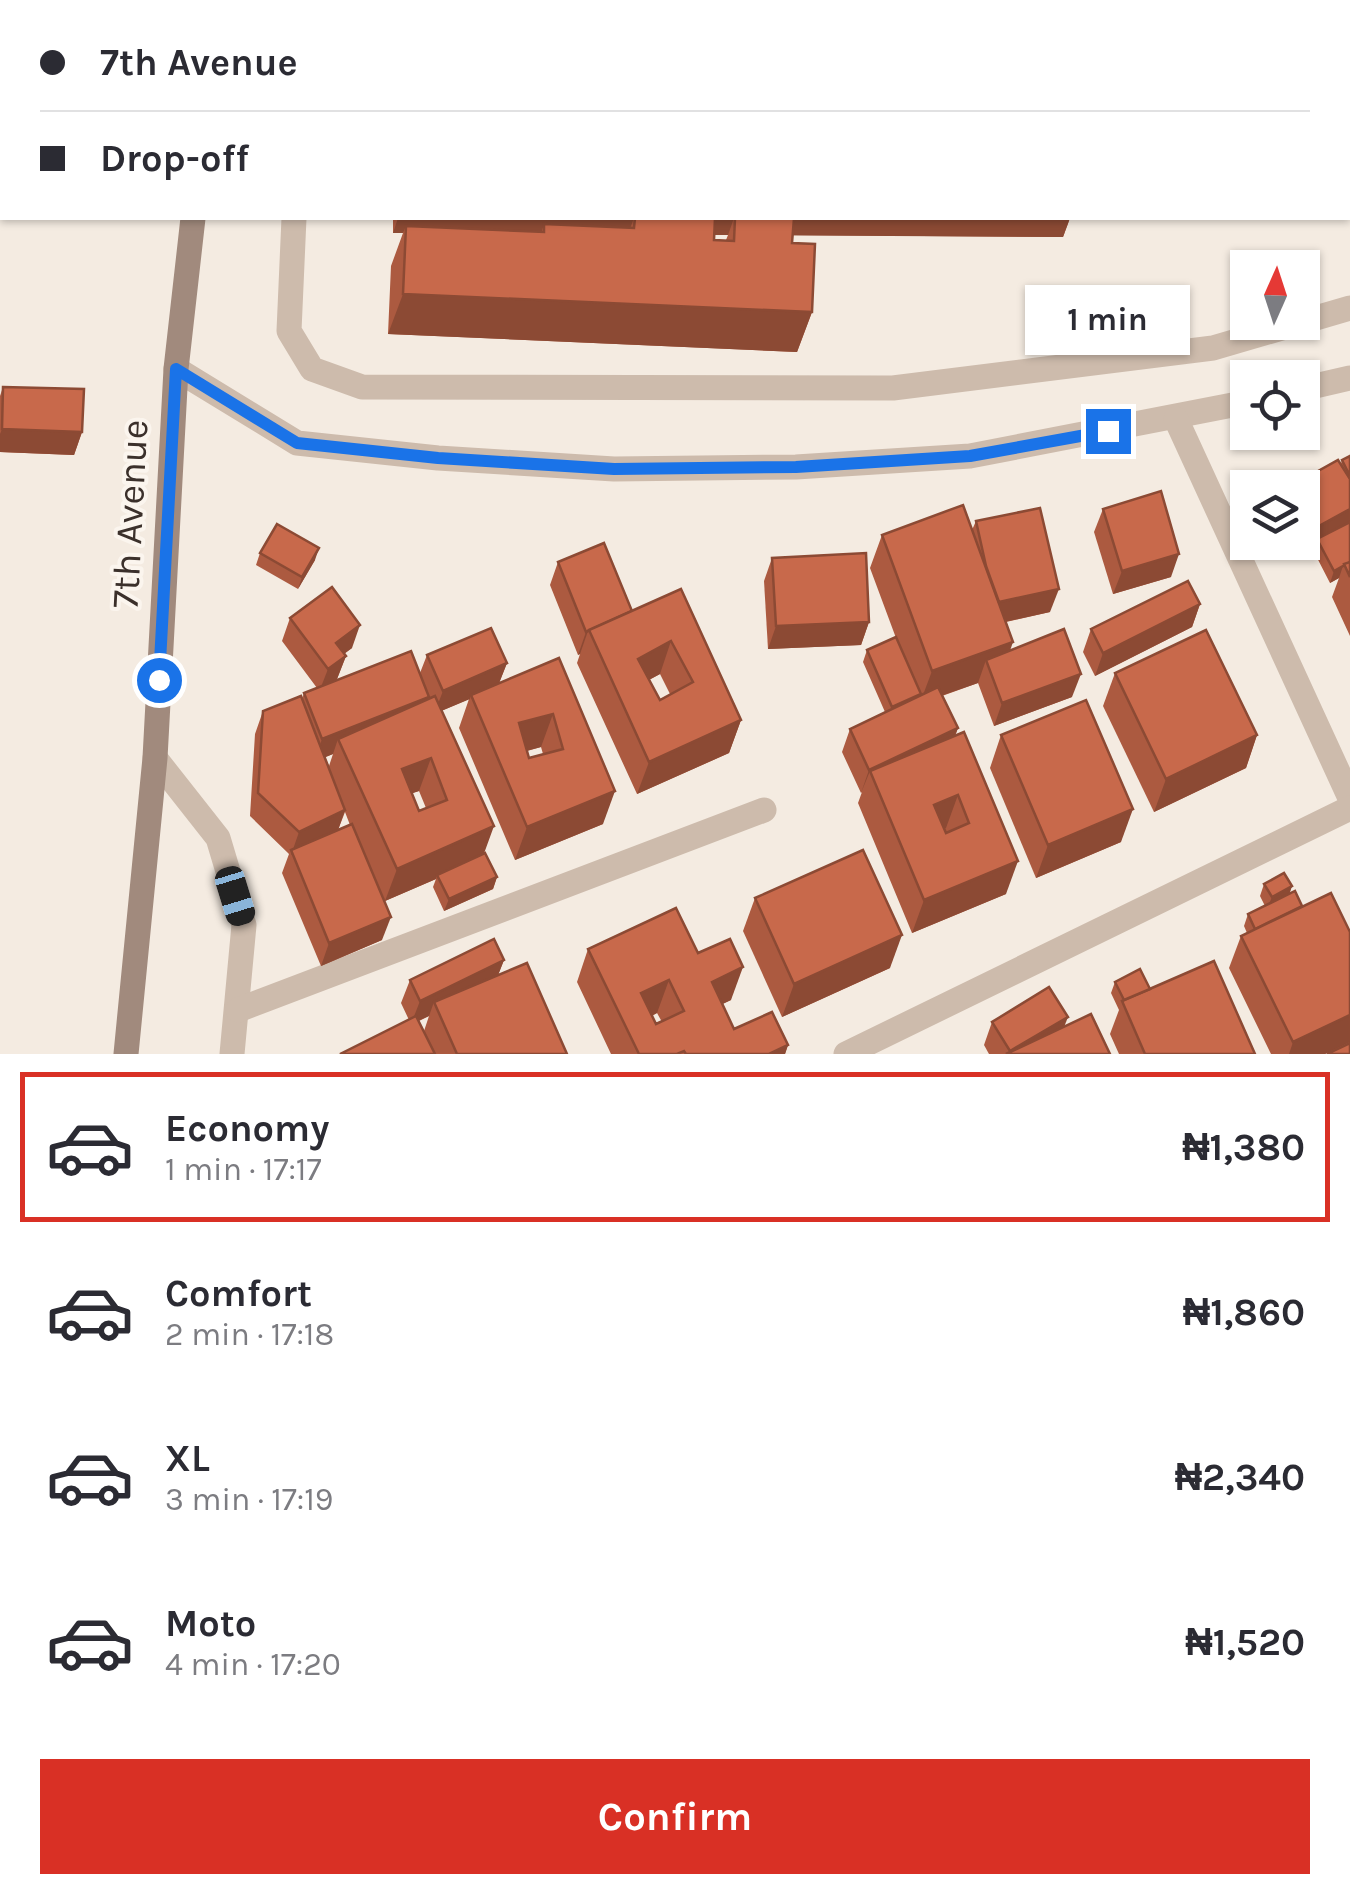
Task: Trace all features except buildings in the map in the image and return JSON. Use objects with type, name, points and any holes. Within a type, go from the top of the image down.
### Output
[{"type":"main road","name":"7th Avenue","points":[[126,1054],[155,758],[176,369],[193,220]]},
{"type":"street","points":[[294,220],[289,331],[312,369],[362,387],[893,388],[1214,348],[1350,308]]},
{"type":"street","points":[[176,369],[297,443],[438,458],[614,469],[796,467],[970,456],[1230,406]]},
{"type":"street","points":[[1320,385],[1350,378]]},
{"type":"street","points":[[1176,419],[1350,798]]},
{"type":"street","points":[[155,758],[218,838],[244,924],[232,1054]]},
{"type":"street","points":[[846,1054],[1350,808]]},
{"type":"street","points":[[238,1010],[764,810]]},
{"type":"route","points":[[159,680],[176,369],[297,443],[438,458],[614,469],[796,467],[970,456],[1108,431]]}]
